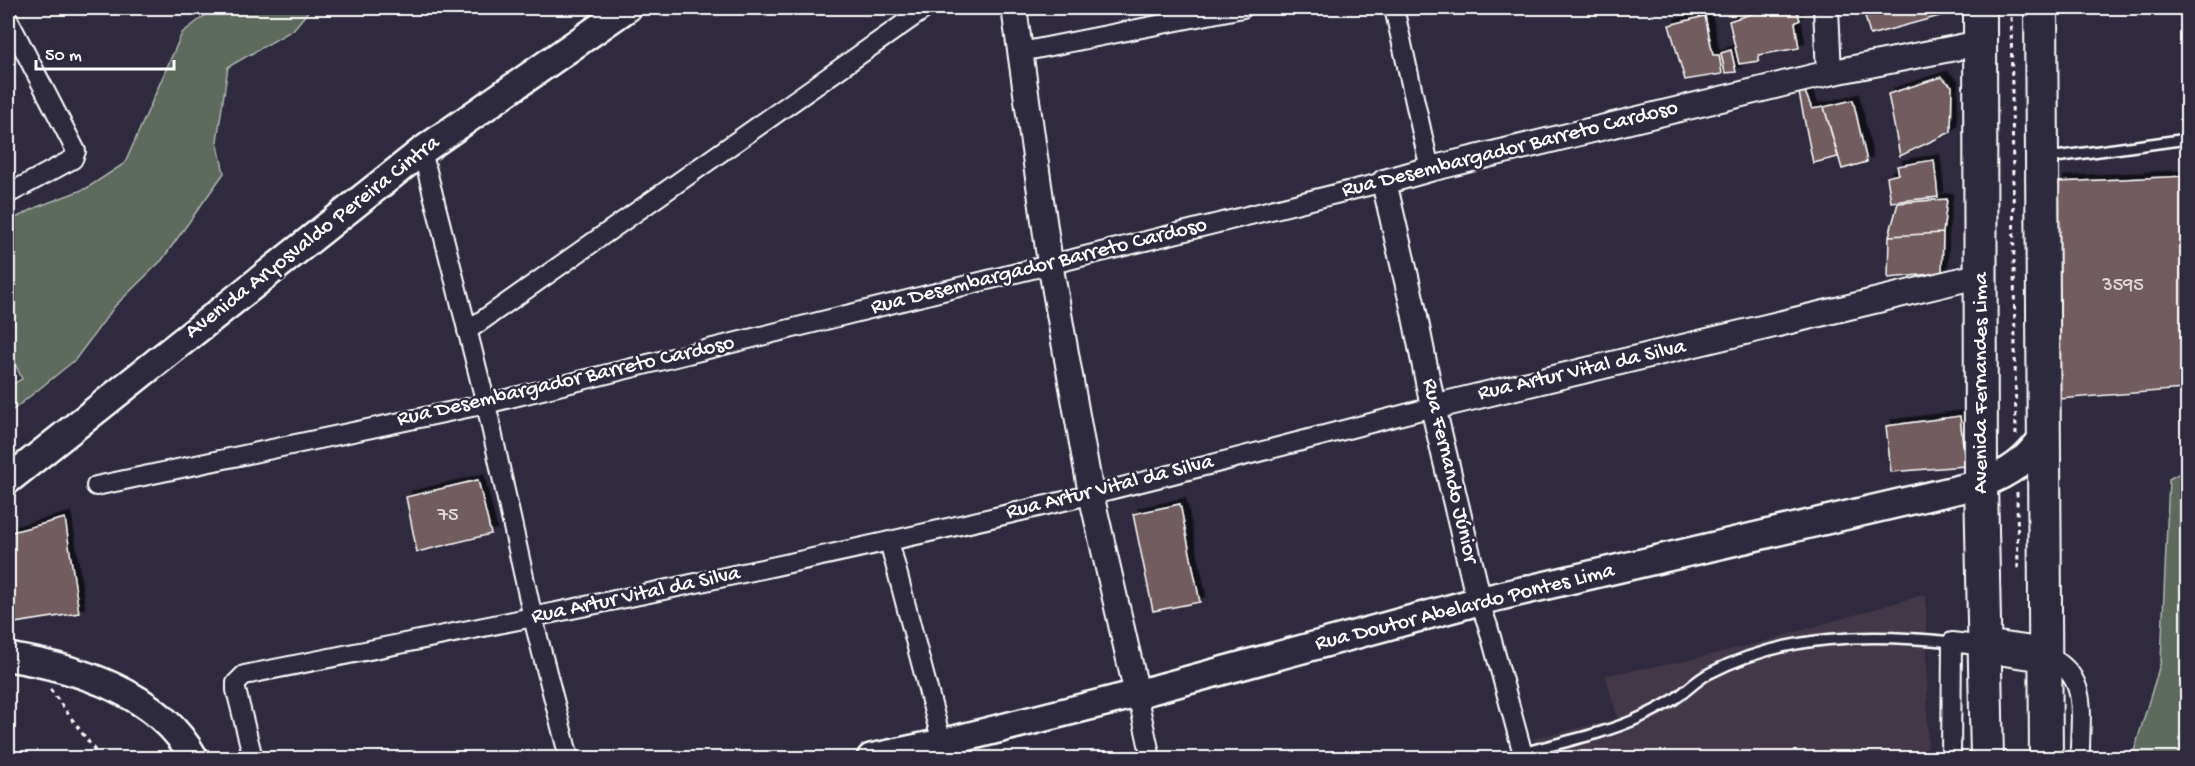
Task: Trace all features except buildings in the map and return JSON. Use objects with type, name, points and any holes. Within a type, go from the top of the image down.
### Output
[{"type":"highway","name":"Avenida Fernandes Lima","points":[[1980,8],[1981,483],[1987,759]]},
{"type":"highway","points":[[2041,8],[2046,759]]},
{"type":"highway","points":[[1984,645],[2045,655]]},
{"type":"main road","name":"Avenida Aryosvaldo Pereira Cintra","points":[[8,480],[422,151],[627,8]]},
{"type":"main road","name":"Rua Doutor Abelardo Pontes Lima","points":[[871,759],[944,751],[1137,694],[1479,601],[1981,483],[2017,467],[2045,435]]},
{"type":"main road","points":[[19,659],[80,673],[115,688],[164,721],[194,759]]},
{"type":"street","points":[[467,331],[926,8]]},
{"type":"street","points":[[1014,8],[1050,263],[1091,494],[1151,759]]},
{"type":"street","points":[[1021,52],[1243,8]]},
{"type":"street","points":[[1394,8],[1430,169]]},
{"type":"street","points":[[1826,8],[1829,72]]},
{"type":"street","points":[[8,19],[76,148],[73,159],[8,194]]},
{"type":"street","name":"Rua Desembargador Barreto Cardoso","points":[[96,486],[486,404],[1829,72],[1980,43]]},
{"type":"street","points":[[422,151],[486,404],[533,618],[569,759]]},
{"type":"street","name":"Rua Fernando Júnior","points":[[1384,182],[1433,407],[1479,601],[1488,626],[1523,756]]},
{"type":"street","name":"Rua Artur Vital da Silva","points":[[253,759],[236,683],[244,675],[533,618],[889,541],[1091,494],[1433,407],[1982,275]]},
{"type":"street","points":[[889,541],[944,751]]},
{"type":"street","points":[[1951,759],[1952,642],[1984,645]]},
{"type":"street","points":[[2045,655],[2068,669],[2079,687],[2080,759]]},
{"type":"lane","points":[[2042,158],[2180,140]]},
{"type":"lane","points":[[1523,756],[1640,717],[1674,699],[1707,674],[1765,651],[1853,636],[1952,642]]},
{"type":"path","points":[[2011,8],[2018,581]]},
{"type":"path","points":[[19,659],[96,752],[99,759]]},
{"type":"shaded area","points":[[1926,594],[1928,758],[1537,758],[1534,738],[1618,719],[1605,675],[1681,662],[1762,642]]},
{"type":"green space","points":[[215,8],[311,8],[293,30],[228,67],[217,141],[224,173],[162,260],[115,306],[75,360],[8,414],[8,387],[22,379],[8,348],[8,222],[37,207],[87,188],[125,163],[182,33]]},
{"type":"green space","points":[[2187,469],[2187,758],[2132,758],[2161,661],[2169,479]]}]
